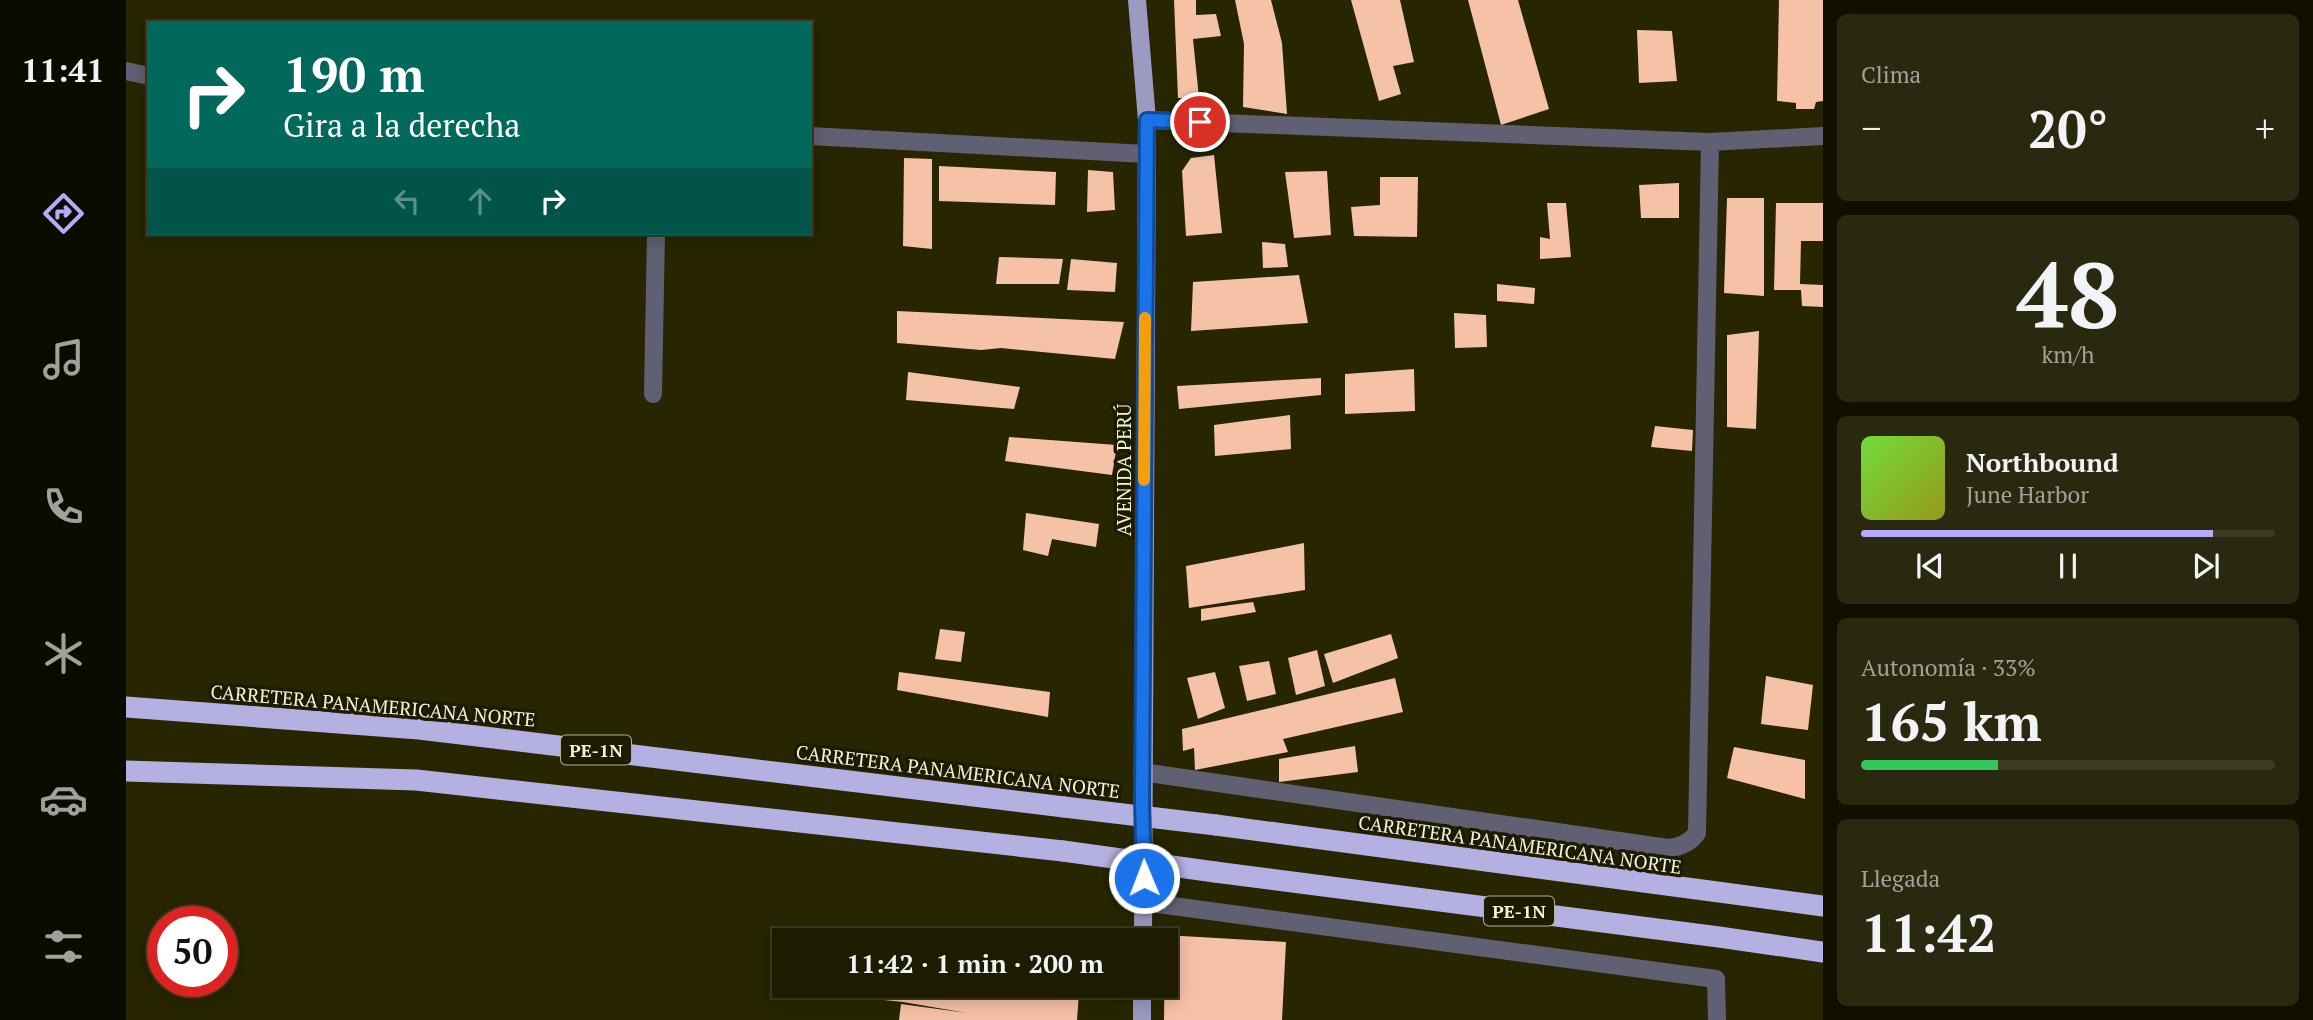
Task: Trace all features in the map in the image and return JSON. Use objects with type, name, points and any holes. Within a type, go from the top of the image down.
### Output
[{"type":"highway","name":"CARRETERA PANAMERICANA NORTE","points":[[126,707],[419,729],[1216,825],[1823,906]]},
{"type":"highway","name":"PE-1N","points":[[126,771],[416,780],[1063,851],[1823,952]]},
{"type":"main road","name":"AVENIDA PERÚ","points":[[1138,0],[1147,120],[1143,928]]},
{"type":"main road","points":[[1142,998],[1142,1020]]},
{"type":"street","points":[[126,71],[147,76]]},
{"type":"street","points":[[1147,120],[1710,142],[1823,136]]},
{"type":"street","points":[[812,136],[1146,153]]},
{"type":"street","points":[[1142,772],[1668,848],[1678,847],[1692,840],[1697,833],[1710,142]]},
{"type":"street","points":[[653,394],[656,235]]},
{"type":"street","points":[[1143,902],[1716,979],[1717,1020]]},
{"type":"building","points":[[1174,0],[1196,0],[1196,15],[1216,14],[1221,36],[1193,39],[1199,98],[1178,98]]},
{"type":"building","points":[[1235,0],[1271,0],[1282,43],[1287,114],[1243,107],[1244,44]]},
{"type":"building","points":[[1351,0],[1400,0],[1414,62],[1393,66],[1401,94],[1379,101]]},
{"type":"building","points":[[1468,0],[1518,0],[1549,109],[1501,125]]},
{"type":"building","points":[[1779,0],[1823,0],[1823,101],[1816,102],[1814,109],[1796,109],[1796,103],[1777,101]]},
{"type":"building","points":[[1637,30],[1672,31],[1677,81],[1639,83]]},
{"type":"building","points":[[1214,155],[1222,233],[1186,236],[1182,171],[1191,158]]},
{"type":"building","points":[[904,158],[932,159],[932,249],[903,246]]},
{"type":"building","points":[[939,166],[1056,172],[1055,205],[939,201]]},
{"type":"building","points":[[1088,170],[1113,172],[1115,210],[1087,212]]},
{"type":"building","points":[[1327,171],[1331,235],[1294,238],[1285,172]]},
{"type":"building","points":[[1380,177],[1418,177],[1417,237],[1354,236],[1351,207],[1380,205]]},
{"type":"building","points":[[1679,183],[1679,218],[1641,218],[1639,185]]},
{"type":"building","points":[[1727,198],[1764,198],[1764,296],[1724,293]]},
{"type":"building","points":[[1547,203],[1566,203],[1571,257],[1540,259],[1540,237],[1550,239]]},
{"type":"building","points":[[1776,203],[1823,203],[1823,241],[1801,241],[1800,284],[1823,285],[1823,307],[1802,306],[1801,290],[1774,290]]},
{"type":"building","points":[[1262,242],[1285,244],[1288,267],[1263,268]]},
{"type":"building","points":[[999,257],[1063,259],[1059,284],[996,284]]},
{"type":"building","points":[[1071,259],[1117,263],[1115,292],[1067,290]]},
{"type":"building","points":[[1299,275],[1308,323],[1191,331],[1193,282]]},
{"type":"building","points":[[1497,284],[1535,288],[1534,304],[1497,301]]},
{"type":"building","points":[[897,311],[1124,322],[1115,359],[1001,348],[981,350],[897,343]]},
{"type":"building","points":[[1454,313],[1486,315],[1487,347],[1455,348]]},
{"type":"building","points":[[1759,331],[1756,429],[1727,427],[1727,335]]},
{"type":"building","points":[[1414,369],[1415,411],[1345,414],[1345,374]]},
{"type":"building","points":[[908,372],[1020,387],[1014,409],[906,400]]},
{"type":"building","points":[[1321,378],[1321,395],[1179,409],[1177,386]]},
{"type":"building","points":[[1290,415],[1291,449],[1215,456],[1214,425]]},
{"type":"building","points":[[1655,426],[1693,430],[1692,451],[1651,447]]},
{"type":"building","points":[[1009,437],[1117,445],[1112,475],[1005,461]]},
{"type":"building","points":[[1026,513],[1099,524],[1096,547],[1052,539],[1048,556],[1023,550]]},
{"type":"building","points":[[1304,543],[1305,590],[1189,608],[1186,566]]},
{"type":"building","points":[[1253,602],[1256,612],[1201,621],[1201,609]]},
{"type":"building","points":[[940,629],[965,632],[961,662],[935,659]]},
{"type":"building","points":[[1391,634],[1398,658],[1333,683],[1324,654]]},
{"type":"building","points":[[1317,650],[1325,686],[1296,695],[1288,658]]},
{"type":"building","points":[[1269,661],[1276,694],[1247,701],[1239,666]]},
{"type":"building","points":[[899,672],[1050,692],[1048,717],[897,690]]},
{"type":"building","points":[[1215,672],[1225,708],[1198,719],[1187,678]]},
{"type":"building","points":[[1766,676],[1813,685],[1808,730],[1761,724]]},
{"type":"building","points":[[1395,678],[1403,712],[1283,739],[1288,752],[1195,770],[1194,748],[1183,751],[1182,729]]},
{"type":"building","points":[[1355,746],[1358,772],[1279,782],[1279,759]]},
{"type":"building","points":[[1734,747],[1805,760],[1805,799],[1727,778]]},
{"type":"building","points":[[1178,936],[1286,942],[1282,1020],[1164,1020],[1164,998],[1178,998]]},
{"type":"building","points":[[864,998],[1079,998],[1077,1020],[899,1020],[901,1004],[967,1013]]},
{"type":"slow traffic","points":[[1144,480],[1145,318]]},
{"type":"route","points":[[1144,878],[1142,800],[1147,120],[1200,122]]}]
